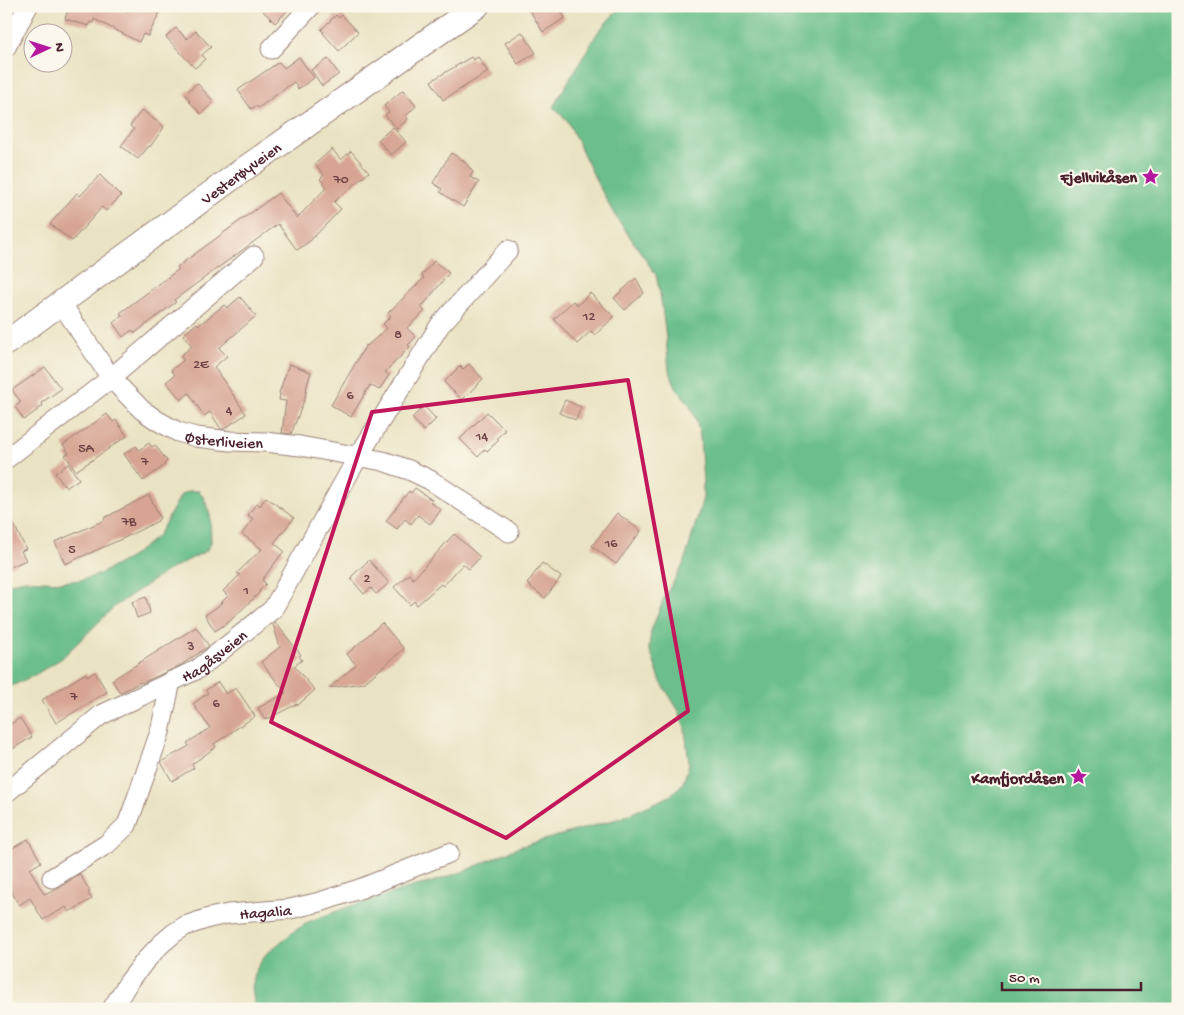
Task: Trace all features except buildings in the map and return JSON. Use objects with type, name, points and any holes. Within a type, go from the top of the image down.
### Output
[{"type":"main road","name":"Vesterøyveien","points":[[6,342],[247,167],[477,6]]},
{"type":"street","points":[[6,46],[28,6]]},
{"type":"street","points":[[271,49],[311,6]]},
{"type":"street","points":[[358,456],[440,325],[508,250]]},
{"type":"street","points":[[6,458],[111,378],[254,256]]},
{"type":"street","name":"Østerliveien","points":[[61,303],[111,378],[142,410],[158,422],[178,432],[196,437],[300,446],[383,461],[430,480],[509,532]]},
{"type":"street","name":"Hagåsveien","points":[[6,792],[101,715],[198,668],[273,609],[358,456]]},
{"type":"street","points":[[52,878],[107,844],[127,825],[160,732],[171,681]]},
{"type":"street","name":"Hagalia","points":[[112,1009],[145,961],[160,945],[185,926],[228,914],[290,909],[320,902],[362,888],[449,853]]},
{"type":"highlighted area","points":[[628,380],[688,711],[506,838],[271,722],[372,412]]},
{"type":"green space","points":[[621,6],[1178,6],[1178,1009],[255,1009],[252,988],[256,970],[265,955],[310,921],[351,906],[465,871],[519,847],[621,818],[670,796],[683,783],[689,764],[685,728],[679,711],[661,682],[649,648],[651,631],[664,598],[682,567],[703,498],[700,436],[696,419],[688,402],[677,389],[669,370],[665,329],[656,275],[614,214],[567,120],[553,107],[598,32]]},
{"type":"green space","points":[[189,491],[199,491],[204,498],[210,515],[211,543],[206,551],[167,571],[115,606],[62,658],[6,689],[6,584],[25,580],[61,582],[81,580],[98,575],[131,557],[153,540],[159,534],[181,495]]},
{"type":"place","name":"Fjellvikåsen","points":[[1151,176]]},
{"type":"place","name":"Kamfjordåsen","points":[[1078,777]]}]
